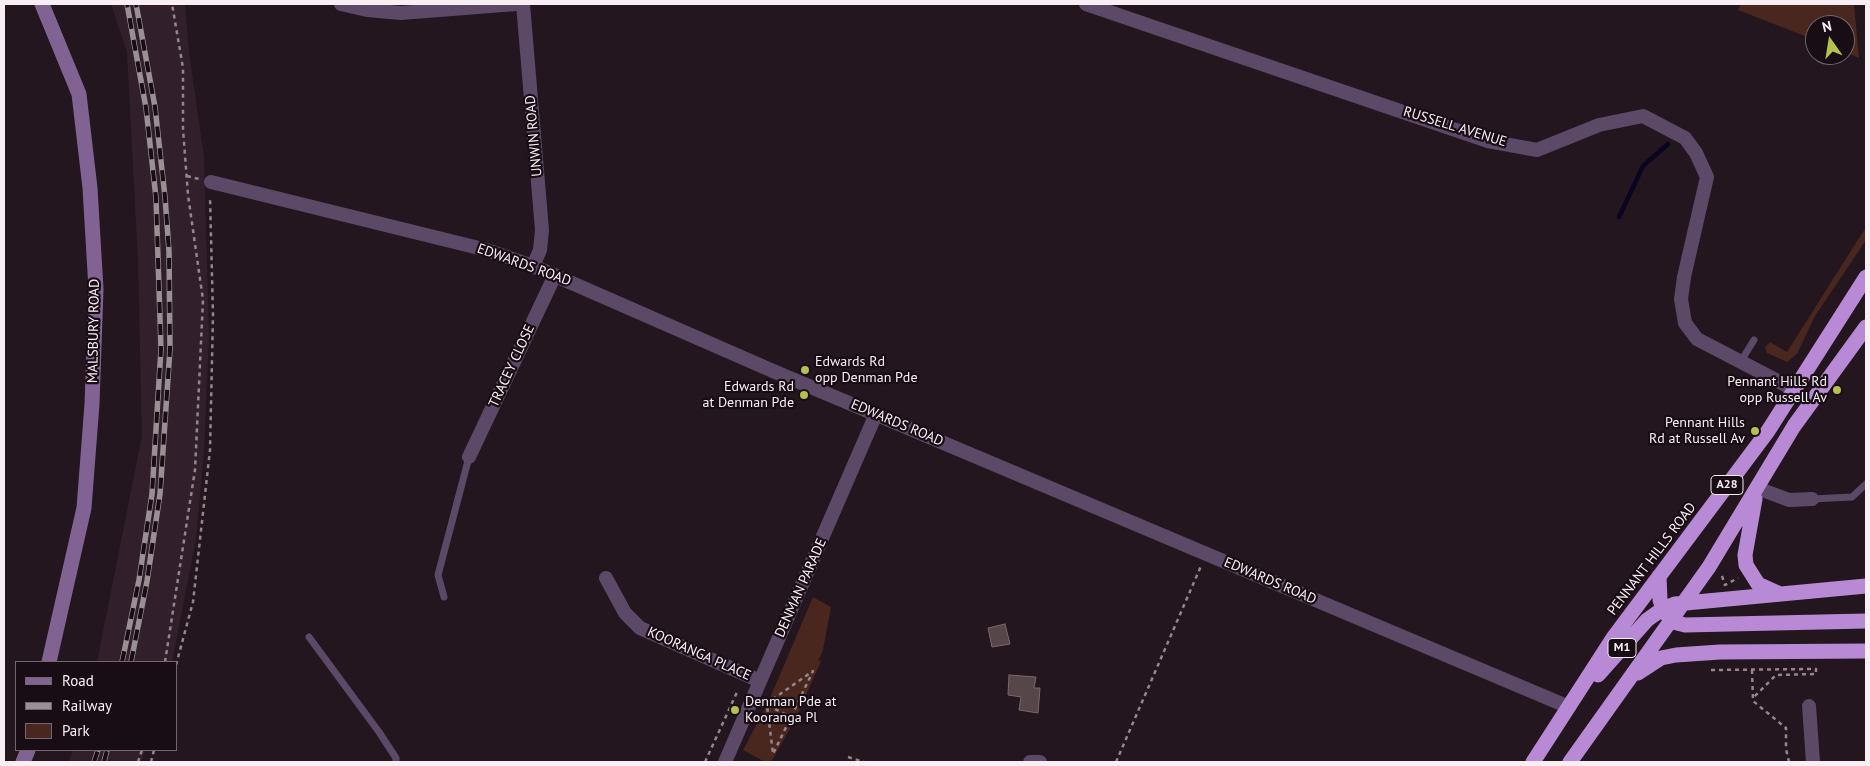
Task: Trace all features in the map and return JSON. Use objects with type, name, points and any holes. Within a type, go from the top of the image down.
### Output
[{"type":"highway","name":"PENNANT HILLS ROAD","points":[[1533,762],[1613,638],[1768,431],[1866,277]]},
{"type":"highway","name":"A28","points":[[1685,602],[1728,538],[1794,426],[1866,327]]},
{"type":"highway","points":[[1757,488],[1744,555],[1746,565],[1752,578],[1762,587],[1785,594]]},
{"type":"highway","points":[[1659,576],[1660,595],[1667,614],[1685,625],[1866,621]]},
{"type":"highway","name":"M1","points":[[1569,707],[1647,620],[1667,614],[1685,602],[1866,586]]},
{"type":"highway","points":[[1808,592],[1866,593]]},
{"type":"highway","points":[[1570,762],[1648,652],[1667,614]]},
{"type":"highway","points":[[1648,652],[1677,630],[1693,625]]},
{"type":"highway","name":"M1","points":[[1620,690],[1647,666],[1661,658],[1676,655],[1714,652],[1866,651]]},
{"type":"street","name":"MALSBURY ROAD","points":[[42,4],[79,94],[90,188],[96,289],[92,404],[84,508],[49,661]]},
{"type":"street","points":[[342,4],[367,10],[401,13],[516,4]]},
{"type":"street","name":"UNWIN ROAD","points":[[523,4],[542,230],[540,250],[534,266]]},
{"type":"street","name":"RUSSELL AVENUE","points":[[1086,4],[1488,141],[1537,150],[1599,125],[1643,116],[1685,138],[1696,153],[1707,177],[1684,277],[1681,299],[1685,323],[1697,339],[1795,390]]},
{"type":"street","name":"EDWARDS ROAD","points":[[211,182],[487,250],[534,266],[773,372],[1569,707]]},
{"type":"street","name":"TRACEY CLOSE","points":[[469,457],[555,275]]},
{"type":"street","name":"DENMAN PARADE","points":[[725,762],[876,414]]},
{"type":"street","points":[[1757,488],[1789,500],[1812,499]]},
{"type":"street","name":"KOORANGA PLACE","points":[[606,578],[625,613],[640,628],[760,681]]},
{"type":"street","points":[[1809,706],[1813,762]]},
{"type":"street","points":[[1030,762],[1040,762]]},
{"type":"lane","points":[[1741,362],[1754,340]]},
{"type":"lane","points":[[444,597],[438,575],[469,457]]},
{"type":"lane","points":[[1812,499],[1852,497],[1866,484]]},
{"type":"lane","points":[[309,637],[379,732],[396,758],[396,762]]},
{"type":"path","points":[[165,661],[195,470],[203,300],[188,195],[183,129],[183,68],[172,4]]},
{"type":"path","points":[[177,661],[193,602],[210,450],[213,314],[211,182]]},
{"type":"path","points":[[1116,762],[1206,554]]},
{"type":"path","points":[[1722,576],[1724,585],[1740,577]]},
{"type":"path","points":[[1711,670],[1816,669],[1816,674],[1776,675],[1753,698]]},
{"type":"path","points":[[1752,670],[1753,701],[1786,728],[1789,762]]},
{"type":"path","points":[[813,671],[773,754],[768,705],[813,671]]},
{"type":"path","points":[[705,762],[738,690]]},
{"type":"path","points":[[768,705],[791,716]]},
{"type":"path","points":[[852,762],[848,757],[864,762]]},
{"type":"shaded area","points":[[111,4],[185,4],[189,52],[204,158],[209,336],[204,451],[196,539],[172,661],[97,661],[142,436],[138,261],[127,52]]},
{"type":"shaded area","points":[[73,751],[145,751],[141,762],[69,762]]},
{"type":"green space","points":[[1741,4],[1854,4],[1859,58],[1855,56],[1855,15],[1805,15],[1805,36],[1738,10]]},
{"type":"green space","points":[[1866,227],[1866,240],[1815,316],[1797,354],[1787,362],[1767,353],[1765,347],[1770,342],[1787,352]]},
{"type":"green space","points":[[813,597],[831,607],[823,650],[818,662],[822,659],[795,720],[771,762],[765,762],[743,750],[767,705]]},
{"type":"building","points":[[1005,624],[1010,644],[992,647],[988,628]]},
{"type":"building","points":[[1009,675],[1036,677],[1034,688],[1040,688],[1038,713],[1019,710],[1021,697],[1008,695]]},
{"type":"waterway","points":[[1619,217],[1643,166],[1668,144]]},
{"type":"railway","points":[[122,661],[139,580],[152,494],[161,349],[156,198],[146,108],[127,4]]},
{"type":"railway","points":[[131,661],[147,581],[160,494],[170,349],[169,251],[165,197],[155,107],[136,4]]},
{"type":"railway","points":[[94,762],[98,751]]},
{"type":"railway","points":[[104,762],[107,751]]},
{"type":"place","name":"Edwards Rd opp Denman Pde","points":[[805,370]]},
{"type":"place","name":"Pennant Hills Rd opp Russell Av","points":[[1837,390]]},
{"type":"place","name":"Edwards Rd at Denman Pde","points":[[804,395]]},
{"type":"place","name":"Pennant Hills Rd at Russell Av","points":[[1755,431]]},
{"type":"place","name":"Denman Pde at Kooranga Pl","points":[[735,710]]}]
